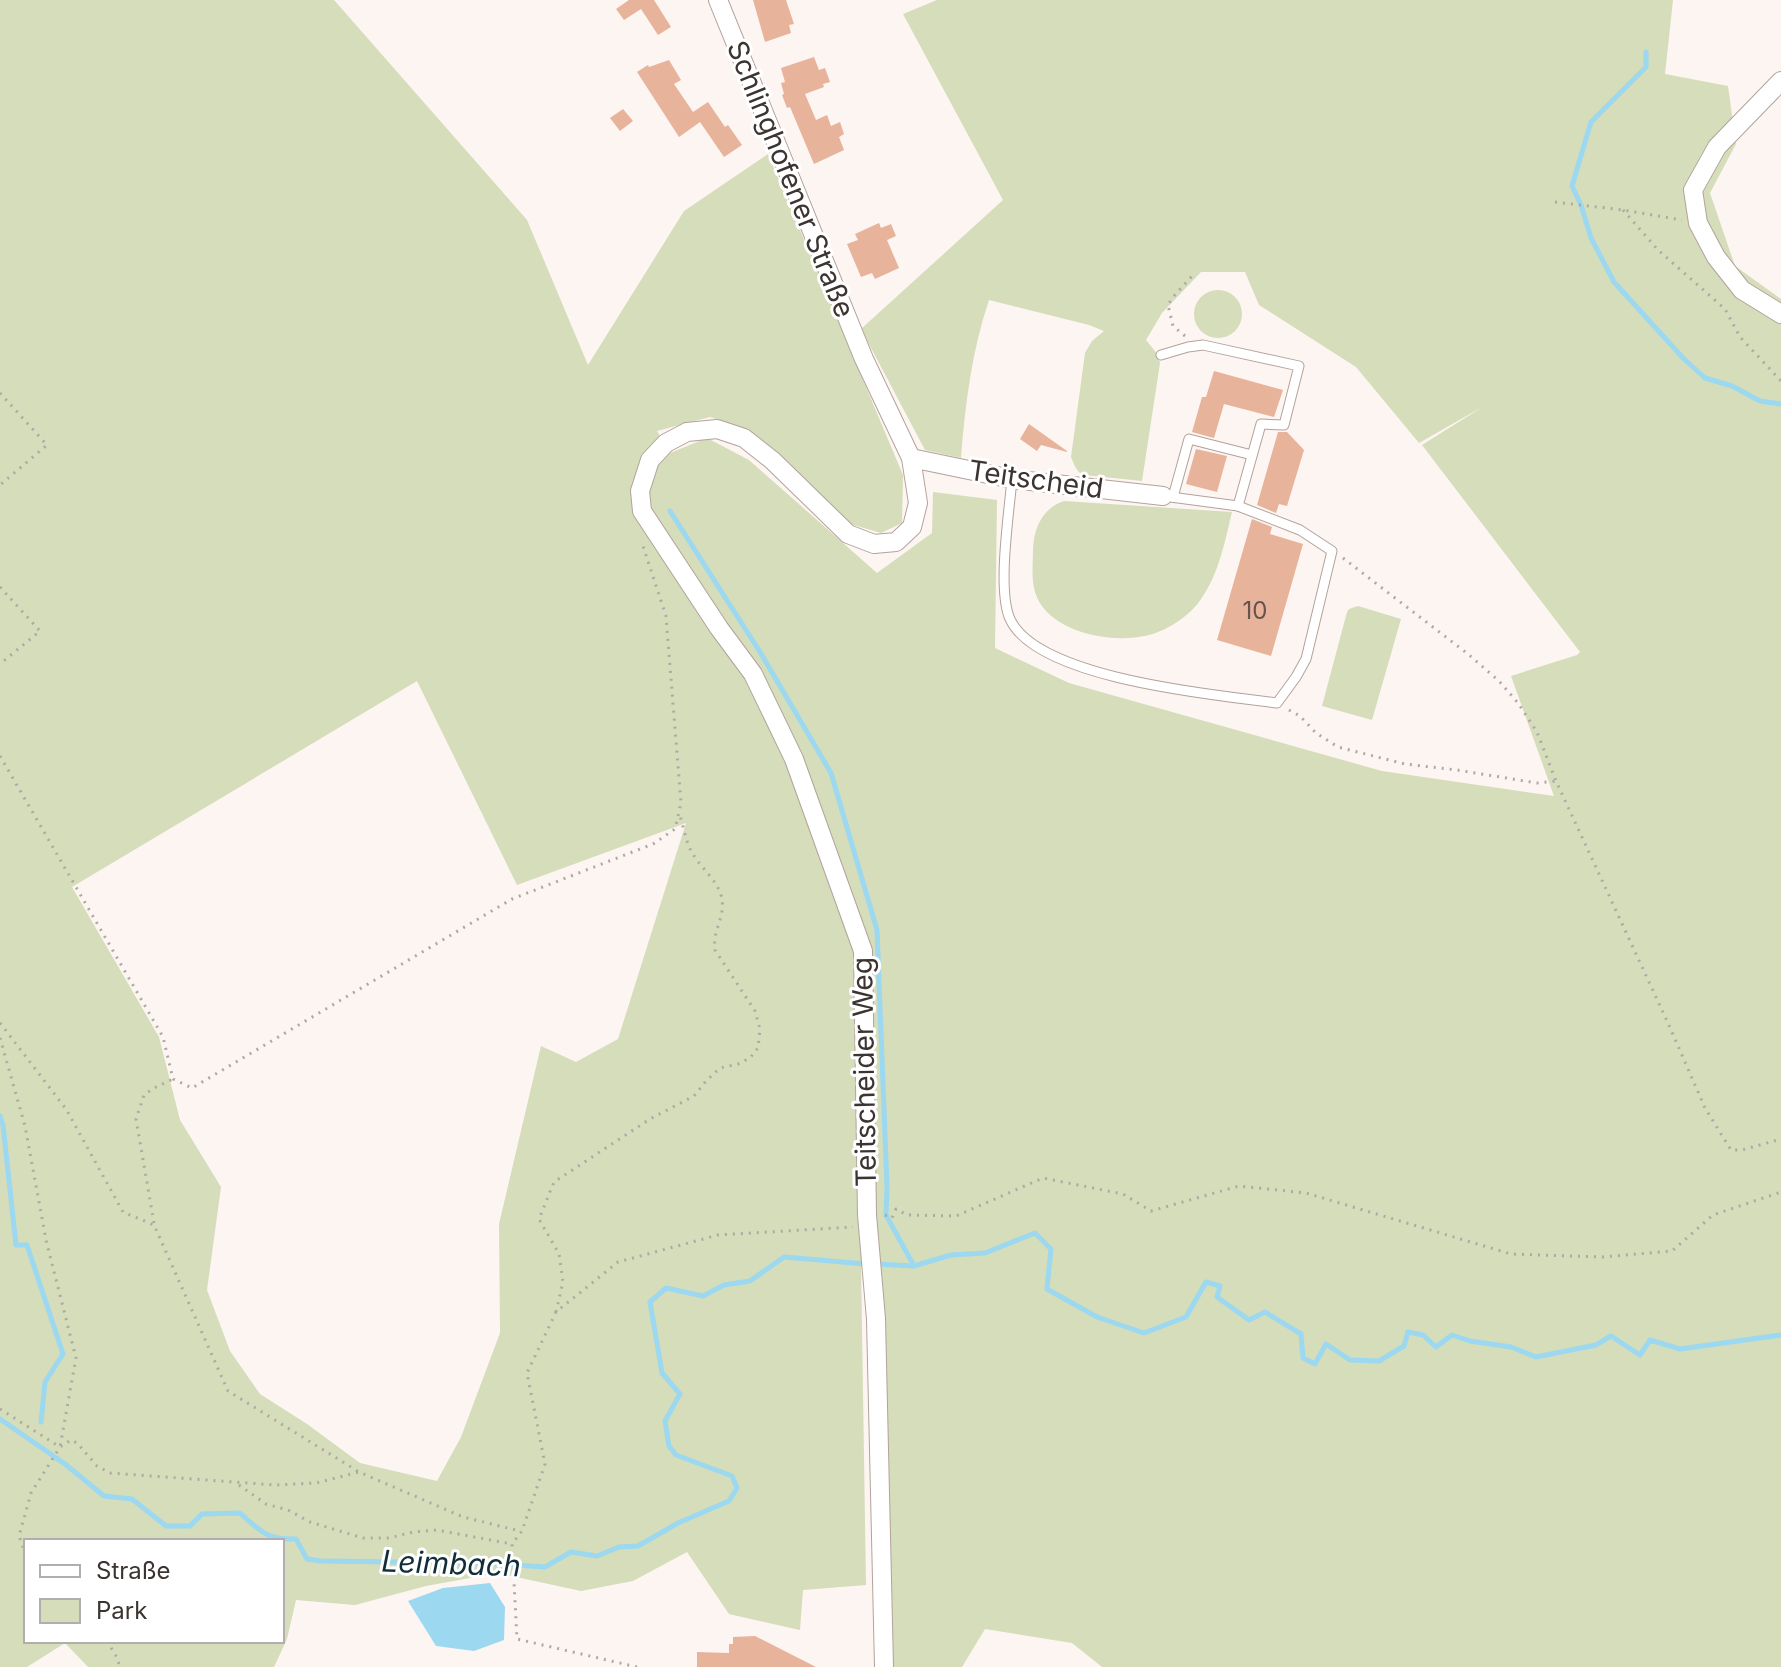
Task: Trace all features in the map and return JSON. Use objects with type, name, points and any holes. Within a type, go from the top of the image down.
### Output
[{"type":"street","name":"Schlinghofener Straße","points":[[642,511],[640,491],[650,460],[666,443],[687,432],[717,429],[744,438],[772,460],[848,534],[874,544],[896,542],[912,527],[918,503],[911,458],[864,359],[718,0]]},
{"type":"street","points":[[1781,81],[1717,147],[1693,190],[1698,223],[1716,257],[1742,290],[1781,314]]},
{"type":"street","name":"Teitscheid","points":[[911,458],[1012,479],[1168,496]]},
{"type":"street","name":"Teitscheider Weg","points":[[642,511],[753,674],[794,759],[863,951],[884,1667]]},
{"type":"lane","points":[[1161,355],[1203,345],[1299,366],[1284,425],[1261,424],[1238,506]]},
{"type":"lane","points":[[1012,479],[1003,590],[1009,619],[1020,635],[1039,649],[1093,672],[1180,690],[1277,703],[1306,659],[1332,551],[1300,530],[1238,506],[1168,496],[1189,439],[1252,455]]},
{"type":"path","points":[[1555,202],[1698,223]]},
{"type":"path","points":[[1623,210],[1658,250],[1725,309],[1740,337],[1781,381]]},
{"type":"path","points":[[1192,276],[1168,305],[1173,326],[1203,345]]},
{"type":"path","points":[[0,393],[47,445],[0,485]]},
{"type":"path","points":[[173,1079],[192,1088],[512,899],[653,844],[675,829],[681,803],[666,616],[639,534],[642,511]]},
{"type":"path","points":[[1332,551],[1499,681],[1537,732],[1556,781],[1705,1108],[1731,1150],[1781,1139]]},
{"type":"path","points":[[0,587],[40,631],[0,664]]},
{"type":"path","points":[[1277,703],[1300,716],[1316,733],[1338,747],[1405,764],[1537,783],[1556,781]]},
{"type":"path","points":[[0,756],[163,1037],[173,1079]]},
{"type":"path","points":[[637,1667],[517,1639],[512,1544],[522,1531],[545,1464],[527,1373],[556,1312],[563,1282],[559,1254],[539,1219],[554,1182],[650,1119],[694,1096],[720,1068],[750,1058],[758,1048],[760,1029],[755,1011],[715,950],[715,930],[722,917],[722,898],[692,853],[679,812]]},
{"type":"path","points":[[0,1023],[66,1109],[123,1212],[154,1225]]},
{"type":"path","points":[[0,1038],[25,1126],[46,1240],[76,1358],[60,1447]]},
{"type":"path","points":[[173,1079],[144,1095],[136,1119],[154,1225],[228,1391],[359,1472],[463,1517],[522,1531]]},
{"type":"path","points":[[886,1215],[892,1218],[896,1209],[907,1215],[956,1216],[1043,1178],[1123,1194],[1151,1211],[1239,1186],[1306,1193],[1511,1254],[1602,1257],[1672,1251],[1713,1215],[1781,1192]]},
{"type":"path","points":[[556,1312],[618,1262],[718,1235],[869,1232]]},
{"type":"path","points":[[0,1409],[60,1447]]},
{"type":"path","points":[[24,1550],[19,1536],[31,1493],[60,1447],[71,1440],[97,1466],[110,1473],[275,1485],[316,1483],[359,1472]]},
{"type":"path","points":[[235,1482],[266,1504],[288,1510],[310,1522],[363,1538],[389,1538],[437,1530],[512,1544]]},
{"type":"path","points":[[108,1643],[120,1667]]},
{"type":"green space","points":[[0,0],[334,0],[527,220],[588,365],[684,211],[768,154],[903,475],[902,523],[881,533],[850,524],[747,429],[710,417],[657,431],[670,453],[707,438],[749,460],[877,573],[932,533],[933,492],[997,500],[995,648],[1069,683],[1382,771],[1554,796],[1511,676],[1580,652],[1422,445],[1484,406],[1419,443],[1356,367],[1259,305],[1245,272],[1201,272],[1162,313],[1146,340],[1158,355],[1160,363],[1142,481],[1084,475],[1077,470],[1071,457],[1085,353],[1092,341],[1104,331],[989,300],[970,378],[961,458],[925,450],[861,329],[1003,200],[903,14],[937,0],[1673,0],[1665,74],[1728,86],[1736,144],[1710,193],[1735,266],[1781,299],[1781,1667],[1102,1667],[1072,1643],[985,1629],[962,1667],[891,1667],[881,1264],[861,1264],[866,1585],[803,1590],[800,1630],[729,1614],[687,1552],[633,1581],[581,1591],[498,1573],[426,1586],[355,1605],[296,1600],[287,1639],[274,1667],[88,1667],[65,1643],[27,1667],[0,1667]],"holes":[[[417,681],[517,885],[686,823],[618,1039],[576,1062],[541,1046],[499,1224],[500,1333],[461,1437],[437,1481],[360,1463],[260,1394],[230,1351],[207,1290],[221,1187],[180,1120],[159,1037],[72,887]]]},
{"type":"green space","points":[[1218,290],[1235,297],[1242,314],[1235,331],[1218,338],[1201,331],[1194,314],[1201,297]]},
{"type":"green space","points":[[1064,501],[1232,512],[1217,568],[1197,604],[1164,629],[1143,636],[1106,637],[1070,628],[1054,618],[1042,607],[1035,592],[1035,533],[1045,513]]},
{"type":"green space","points":[[1358,606],[1401,619],[1372,720],[1322,706],[1347,612]]},
{"type":"water","points":[[490,1583],[505,1607],[504,1640],[474,1651],[436,1646],[408,1601],[443,1588]]},
{"type":"building","points":[[629,0],[654,0],[671,27],[658,35],[641,9],[624,20],[616,9]]},
{"type":"building","points":[[753,0],[786,0],[794,24],[789,25],[791,33],[765,42]]},
{"type":"building","points":[[814,57],[819,70],[825,68],[830,82],[805,94],[816,120],[827,115],[831,126],[840,122],[844,134],[839,137],[844,150],[814,164],[782,95],[781,83],[785,82],[781,68]]},
{"type":"building","points":[[669,60],[681,80],[674,84],[693,112],[708,102],[742,145],[724,157],[700,122],[679,137],[637,72],[648,65]]},
{"type":"building","points":[[623,109],[633,121],[620,131],[610,118]]},
{"type":"building","points":[[879,223],[881,228],[891,224],[896,236],[887,240],[899,268],[875,279],[872,273],[861,277],[847,244],[858,240],[855,234]]},
{"type":"building","points":[[1214,371],[1283,390],[1274,417],[1224,404],[1214,438],[1192,432],[1202,397],[1206,397]]},
{"type":"building","points":[[1029,424],[1067,452],[1041,445],[1037,451],[1020,439]]},
{"type":"building","points":[[1278,432],[1287,432],[1304,450],[1287,506],[1279,504],[1276,513],[1257,505]]},
{"type":"building","points":[[1196,449],[1227,456],[1217,492],[1186,484]]},
{"type":"building","points":[[1252,519],[1272,527],[1270,534],[1303,544],[1271,656],[1217,640]]},
{"type":"building","points":[[755,1636],[816,1667],[697,1667],[697,1652],[729,1653],[733,1637]]},
{"type":"waterway","points":[[1646,52],[1646,67],[1591,122],[1572,186],[1591,238],[1614,282],[1705,378],[1732,386],[1760,401],[1781,404]]},
{"type":"waterway","points":[[670,511],[760,652],[831,773],[877,930],[886,1215],[914,1266]]},
{"type":"waterway","points":[[0,1116],[16,1245],[27,1245],[63,1354],[45,1382],[41,1422]]},
{"type":"waterway","name":"Leimbach","points":[[876,1264],[914,1266],[951,1255],[985,1253],[1035,1233],[1051,1249],[1047,1289],[1097,1317],[1144,1333],[1186,1317],[1206,1282],[1220,1286],[1217,1297],[1249,1320],[1265,1312],[1301,1334],[1303,1358],[1315,1364],[1326,1344],[1350,1360],[1379,1361],[1404,1346],[1408,1332],[1423,1335],[1436,1347],[1452,1335],[1511,1347],[1536,1357],[1596,1345],[1611,1336],[1640,1355],[1650,1340],[1680,1349],[1781,1335]]},
{"type":"waterway","name":"Leimbach","points":[[0,1419],[65,1464],[104,1496],[132,1499],[166,1526],[190,1526],[202,1514],[240,1513],[265,1533],[278,1538],[296,1539],[307,1559],[545,1567],[571,1552],[597,1556],[619,1547],[638,1546],[678,1523],[729,1501],[737,1488],[732,1476],[676,1455],[669,1446],[665,1421],[680,1394],[662,1373],[650,1302],[666,1288],[703,1296],[724,1285],[750,1281],[784,1257],[866,1264]]}]
